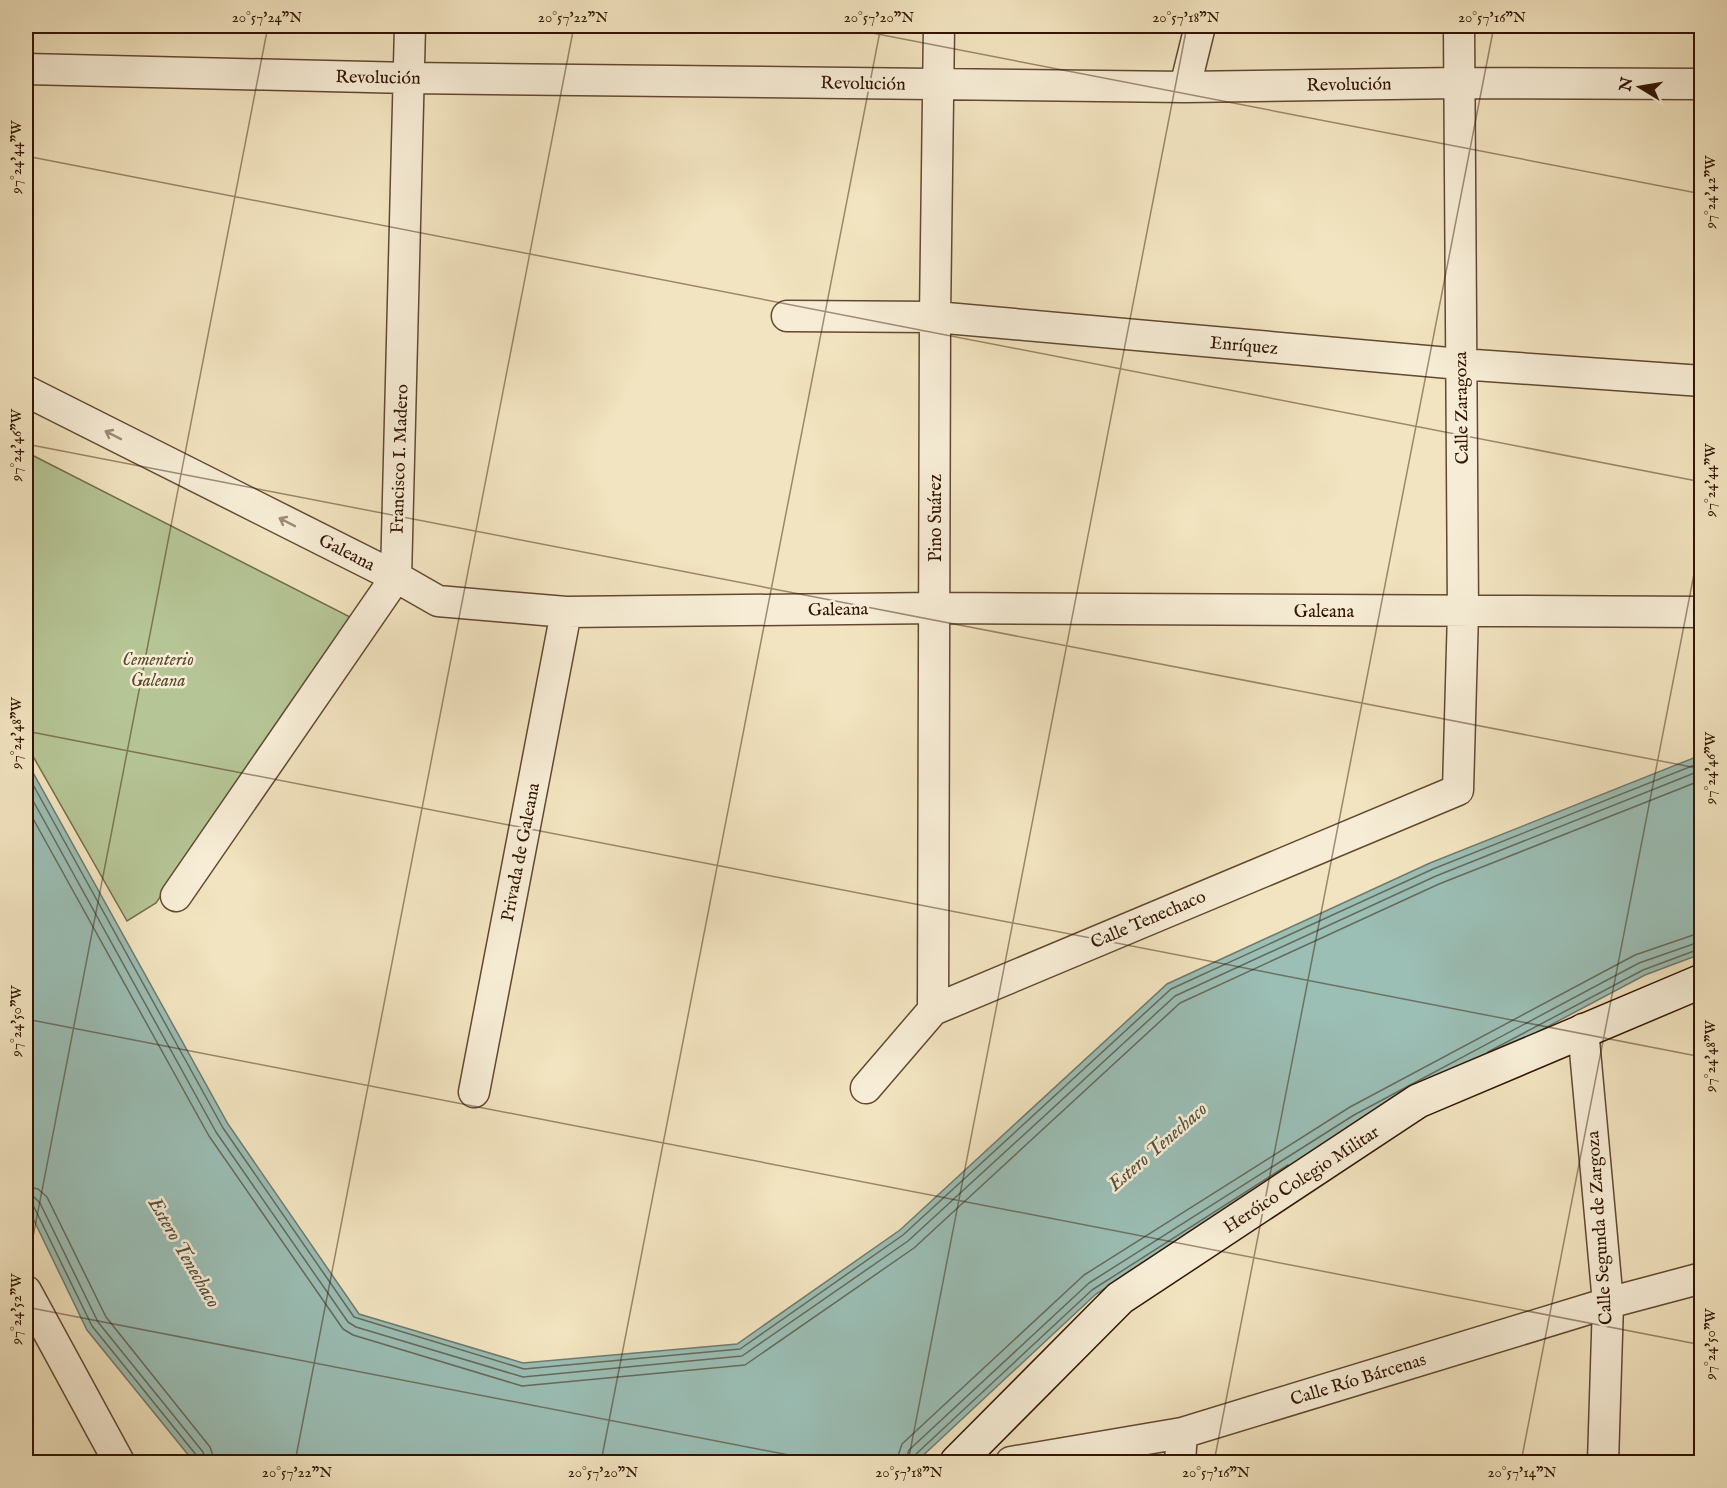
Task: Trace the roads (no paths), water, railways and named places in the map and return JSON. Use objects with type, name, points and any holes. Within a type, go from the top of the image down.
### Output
[{"type":"street","name":"Francisco I. Madero","points":[[396,577],[410,26]]},
{"type":"street","name":"Pino Suárez","points":[[933,1010],[936,608],[935,317],[939,26]]},
{"type":"street","points":[[1185,87],[1200,26]]},
{"type":"street","name":"Calle Zaragoza","points":[[1458,789],[1463,612],[1457,83],[1459,26]]},
{"type":"street","name":"Revolución","points":[[26,69],[410,78],[1185,87],[1457,83],[1701,84]]},
{"type":"street","name":"Enríquez","points":[[787,316],[935,317],[1460,364],[1701,381]]},
{"type":"street","name":"Galeana","points":[[26,391],[396,577],[438,601],[566,612],[936,608],[1701,612]]},
{"type":"street","points":[[176,896],[396,577]]},
{"type":"street","name":"Privada de Galeana","points":[[474,1092],[566,612]]},
{"type":"street","name":"Calle Tenechaco","points":[[866,1089],[933,1010],[1458,789]]},
{"type":"street","name":"Heróico Colegio Militar","points":[[957,1462],[1120,1298],[1418,1101],[1583,1029],[1701,981]]},
{"type":"street","name":"Calle Segunda de Zargoza","points":[[1583,1029],[1608,1303],[1603,1462]]},
{"type":"street","name":"Calle Río Bárcenas","points":[[1011,1462],[1182,1433],[1608,1303],[1701,1278]]},
{"type":"street","points":[[26,1291],[119,1462]]},
{"type":"street","points":[[1180,1462],[1182,1433]]},
{"type":"water","name":"Estero Tenechaco","points":[[1701,755],[1701,954],[1645,975],[1360,1126],[1096,1294],[916,1462],[194,1462],[87,1330],[26,1204],[26,760],[228,1124],[359,1314],[523,1363],[737,1344],[900,1230],[1167,984],[1430,863]]},
{"type":"park label","name":"Cementerio Galeana","points":[[158,669]]}]
